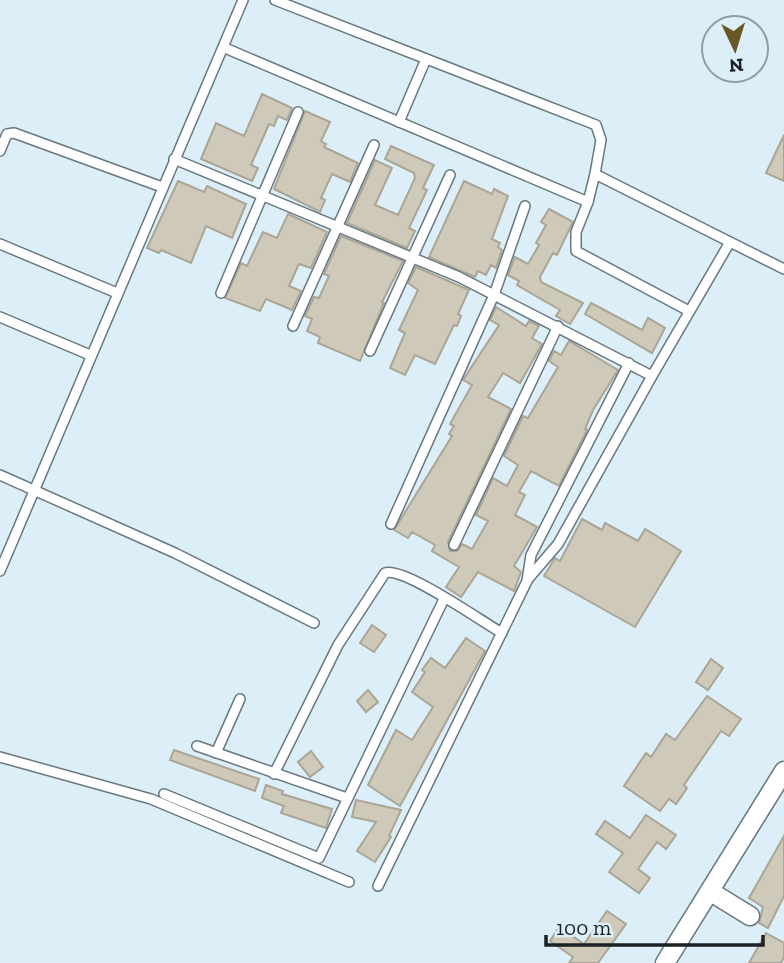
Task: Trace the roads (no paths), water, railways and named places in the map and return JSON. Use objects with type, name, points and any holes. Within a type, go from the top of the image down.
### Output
[{"type":"street","points":[[664,963],[774,795],[784,771]]},
{"type":"street","points":[[712,891],[750,916]]},
{"type":"lane","points":[[0,571],[174,159],[225,48],[243,0]]},
{"type":"lane","points":[[275,0],[596,125],[601,140],[589,202],[576,232],[576,251],[689,311]]},
{"type":"lane","points":[[225,48],[589,202]]},
{"type":"lane","points":[[398,122],[426,59]]},
{"type":"lane","points":[[221,293],[298,112]]},
{"type":"lane","points":[[0,151],[6,134],[14,133],[162,187]]},
{"type":"lane","points":[[293,326],[374,145]]},
{"type":"lane","points":[[174,159],[412,255],[558,326],[652,376]]},
{"type":"lane","points":[[595,174],[784,269]]},
{"type":"lane","points":[[370,351],[450,175]]},
{"type":"lane","points":[[391,524],[494,295],[525,206]]},
{"type":"lane","points":[[527,581],[558,544],[730,242]]},
{"type":"lane","points":[[0,244],[117,293]]},
{"type":"lane","points":[[0,317],[90,355]]},
{"type":"lane","points":[[454,545],[558,326]]},
{"type":"lane","points":[[378,886],[527,581],[535,545],[629,363]]},
{"type":"lane","points":[[0,475],[175,553],[314,623]]},
{"type":"lane","points":[[274,774],[338,645],[385,573],[391,571],[411,577],[502,633]]},
{"type":"lane","points":[[164,794],[317,858],[321,856],[444,599]]},
{"type":"lane","points":[[216,753],[240,699]]},
{"type":"lane","points":[[197,746],[347,797]]},
{"type":"lane","points":[[0,757],[151,799],[349,882]]}]
